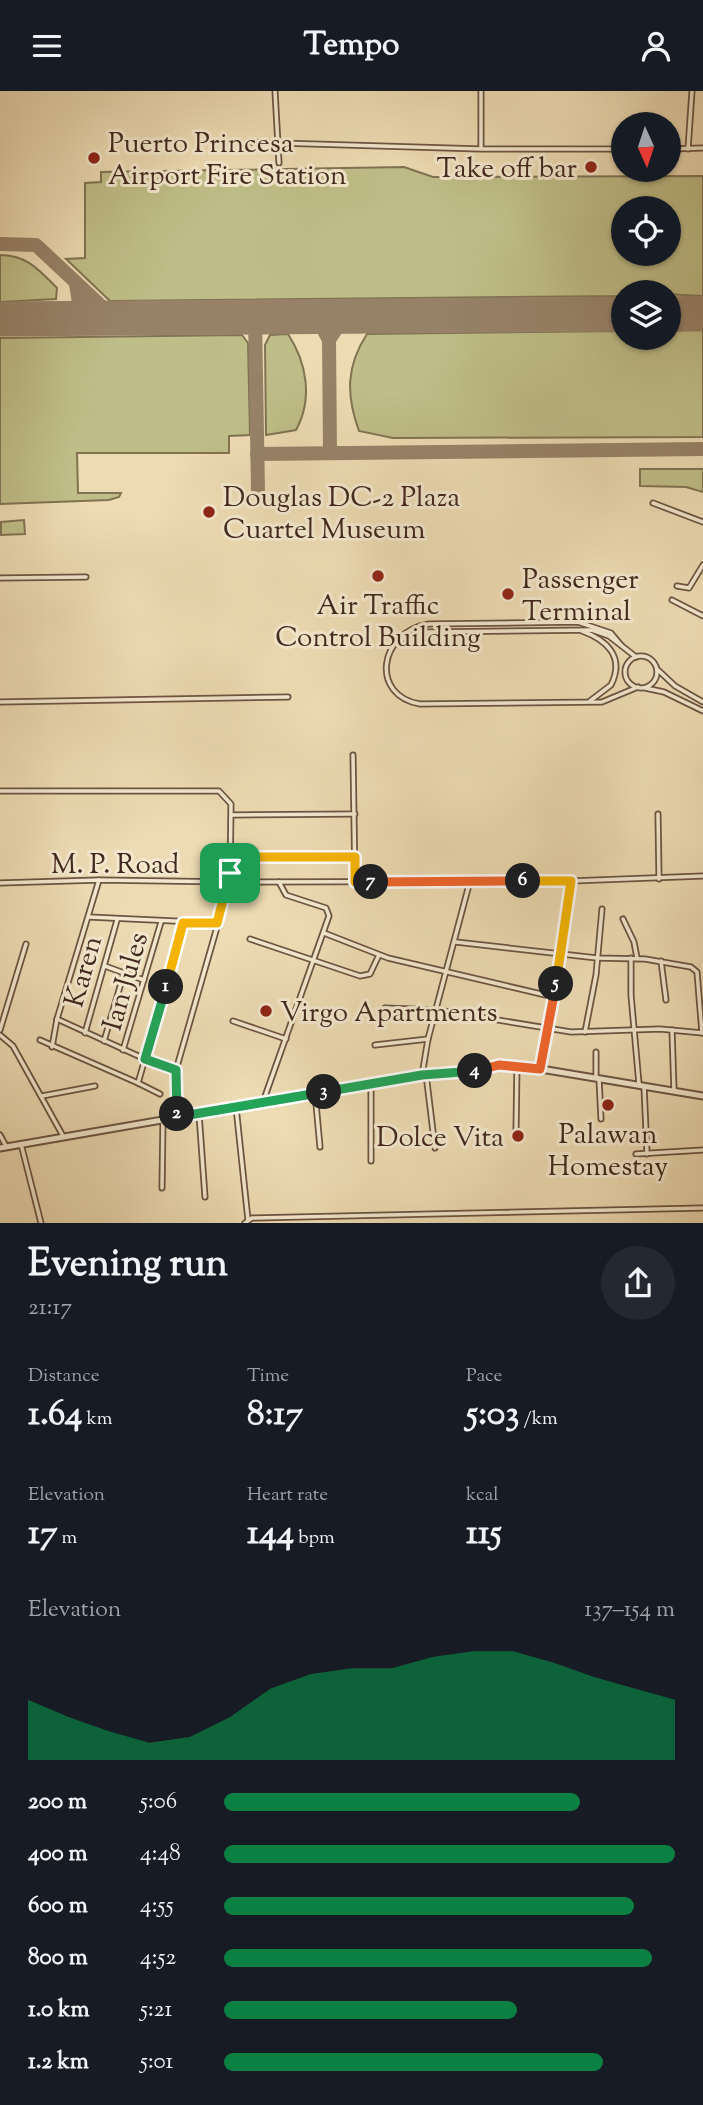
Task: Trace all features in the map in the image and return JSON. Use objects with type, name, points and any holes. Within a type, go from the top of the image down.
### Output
[{"type":"street","points":[[275,91],[279,163]]},
{"type":"street","points":[[481,91],[481,149]]},
{"type":"street","points":[[688,149],[692,91]]},
{"type":"street","points":[[248,142],[481,149],[611,149]]},
{"type":"street","points":[[681,149],[703,149]]},
{"type":"street","points":[[653,503],[703,522]]},
{"type":"street","points":[[677,586],[689,588],[703,565]]},
{"type":"street","points":[[0,577],[86,577]]},
{"type":"street","points":[[672,600],[703,616]]},
{"type":"street","points":[[621,645],[616,636],[600,628],[562,622],[429,624],[409,629],[396,642],[388,657],[387,677],[398,695],[412,702],[587,703],[608,700],[641,687],[654,680],[656,667]]},
{"type":"street","points":[[580,630],[607,643],[616,662],[611,685],[604,694],[587,703]]},
{"type":"street","points":[[396,642],[407,636],[429,632],[597,631],[636,657],[648,658],[675,686],[703,702]]},
{"type":"street","points":[[636,657],[626,666],[625,675],[630,683],[664,692],[703,711]]},
{"type":"street","points":[[0,702],[288,697]]},
{"type":"street","points":[[353,755],[355,882]]},
{"type":"street","points":[[0,791],[219,792],[231,804],[230,883],[176,1070],[177,1117]]},
{"type":"street","points":[[232,815],[355,814]]},
{"type":"street","points":[[658,814],[659,879]]},
{"type":"street","points":[[230,857],[355,857]]},
{"type":"street","name":"M. P. Road","points":[[0,883],[99,880],[230,883],[571,881],[703,876]]},
{"type":"street","points":[[52,1047],[57,1019],[99,880]]},
{"type":"street","points":[[435,1148],[424,1074],[428,1039],[456,942],[470,881]]},
{"type":"street","points":[[540,1069],[571,881]]},
{"type":"street","points":[[263,1103],[315,961],[329,911],[286,895],[279,882]]},
{"type":"street","points":[[585,1031],[602,909]]},
{"type":"street","points":[[89,918],[217,923]]},
{"type":"street","points":[[623,919],[634,942],[634,1029],[647,1154]]},
{"type":"street","name":"Karen","points":[[85,1033],[117,920]]},
{"type":"street","name":"Ian Jules","points":[[123,1050],[161,922]]},
{"type":"street","points":[[138,1083],[183,923]]},
{"type":"street","points":[[324,933],[379,955],[554,997]]},
{"type":"street","points":[[250,939],[366,976],[379,955]]},
{"type":"street","points":[[384,1008],[437,1010],[548,1029],[634,1029],[703,1033],[696,970],[660,961],[597,958],[456,942]]},
{"type":"street","points":[[26,944],[0,1033],[13,1046],[63,1137]]},
{"type":"street","points":[[660,961],[666,1000]]},
{"type":"street","points":[[105,965],[144,980]]},
{"type":"street","points":[[104,1041],[124,973]]},
{"type":"street","points":[[57,1019],[123,1050],[176,1070]]},
{"type":"street","points":[[233,1021],[286,1039]]},
{"type":"street","points":[[672,1030],[674,1091]]},
{"type":"street","points":[[375,1045],[428,1039]]},
{"type":"street","points":[[40,1040],[160,1094]]},
{"type":"street","points":[[596,1052],[601,1119]]},
{"type":"street","points":[[0,1135],[3,1147],[424,1074],[451,1075],[488,1065],[517,1065],[703,1096]]},
{"type":"street","points":[[516,1131],[517,1065]]},
{"type":"street","points":[[371,1084],[371,1161]]},
{"type":"street","points":[[42,1097],[95,1086]]},
{"type":"street","points":[[315,1093],[320,1147]]},
{"type":"street","points":[[236,1107],[246,1221],[703,1208]]},
{"type":"street","points":[[199,1114],[205,1197]]},
{"type":"street","points":[[162,1188],[163,1119]]},
{"type":"street","points":[[21,1144],[41,1223]]},
{"type":"street","points":[[636,1154],[703,1150]]},
{"type":"shaded area","points":[[404,167],[433,177],[611,176],[611,182],[681,182],[681,176],[703,176],[703,296],[681,295],[681,280],[611,280],[611,296],[110,301],[66,259],[85,258],[85,183],[101,182],[101,172]]},
{"type":"shaded area","points":[[0,255],[18,258],[38,270],[57,288],[56,299],[0,302]]},
{"type":"shaded area","points":[[703,330],[703,437],[393,438],[359,431],[355,418],[350,381],[355,358],[367,334],[611,331],[611,350],[681,350],[681,331]]},
{"type":"shaded area","points":[[288,334],[300,357],[306,381],[305,406],[296,430],[266,435],[265,345],[270,335]]},
{"type":"shaded area","points":[[242,335],[248,343],[250,435],[229,436],[229,453],[77,453],[78,493],[121,493],[119,497],[109,500],[0,504],[0,338]]},
{"type":"shaded area","points":[[640,469],[703,469],[703,492],[686,487],[640,486]]},
{"type":"shaded area","points":[[24,520],[25,534],[1,535],[1,522]]},
{"type":"taxiway","points":[[0,244],[36,245],[114,318]]},
{"type":"taxiway","points":[[72,319],[79,303],[76,284]]},
{"type":"taxiway","points":[[696,313],[703,310]]},
{"type":"taxiway","points":[[330,453],[329,340],[340,323],[359,316]]},
{"type":"taxiway","points":[[255,317],[258,491]]},
{"type":"taxiway","points":[[304,317],[322,327],[329,340]]},
{"type":"taxiway","points":[[257,454],[703,449]]},
{"type":"runway","points":[[681,314],[703,313]]},
{"type":"runway","points":[[0,319],[611,314]]},
{"type":"place","name":"Puerto Princesa Airport Fire Station","points":[[94,158]]},
{"type":"place","name":"Take off bar","points":[[591,167]]},
{"type":"place","name":"Douglas DC-2 Plaza Cuartel Museum","points":[[209,512]]},
{"type":"place","name":"Air Traffic Control Building","points":[[378,576]]},
{"type":"place","name":"Passenger Terminal","points":[[508,594]]},
{"type":"place","name":"Virgo Apartments","points":[[266,1011]]},
{"type":"place","name":"Palawan Homestay","points":[[608,1105]]},
{"type":"place","name":"Dolce Vita","points":[[518,1136]]},
{"type":"route","points":[[230,857],[355,857],[355,882],[571,881],[540,1069],[517,1065],[488,1065],[476,1071],[451,1075],[422,1075],[177,1117],[176,1070],[145,1059],[183,923],[217,923],[230,883],[230,873],[230,857]]}]
